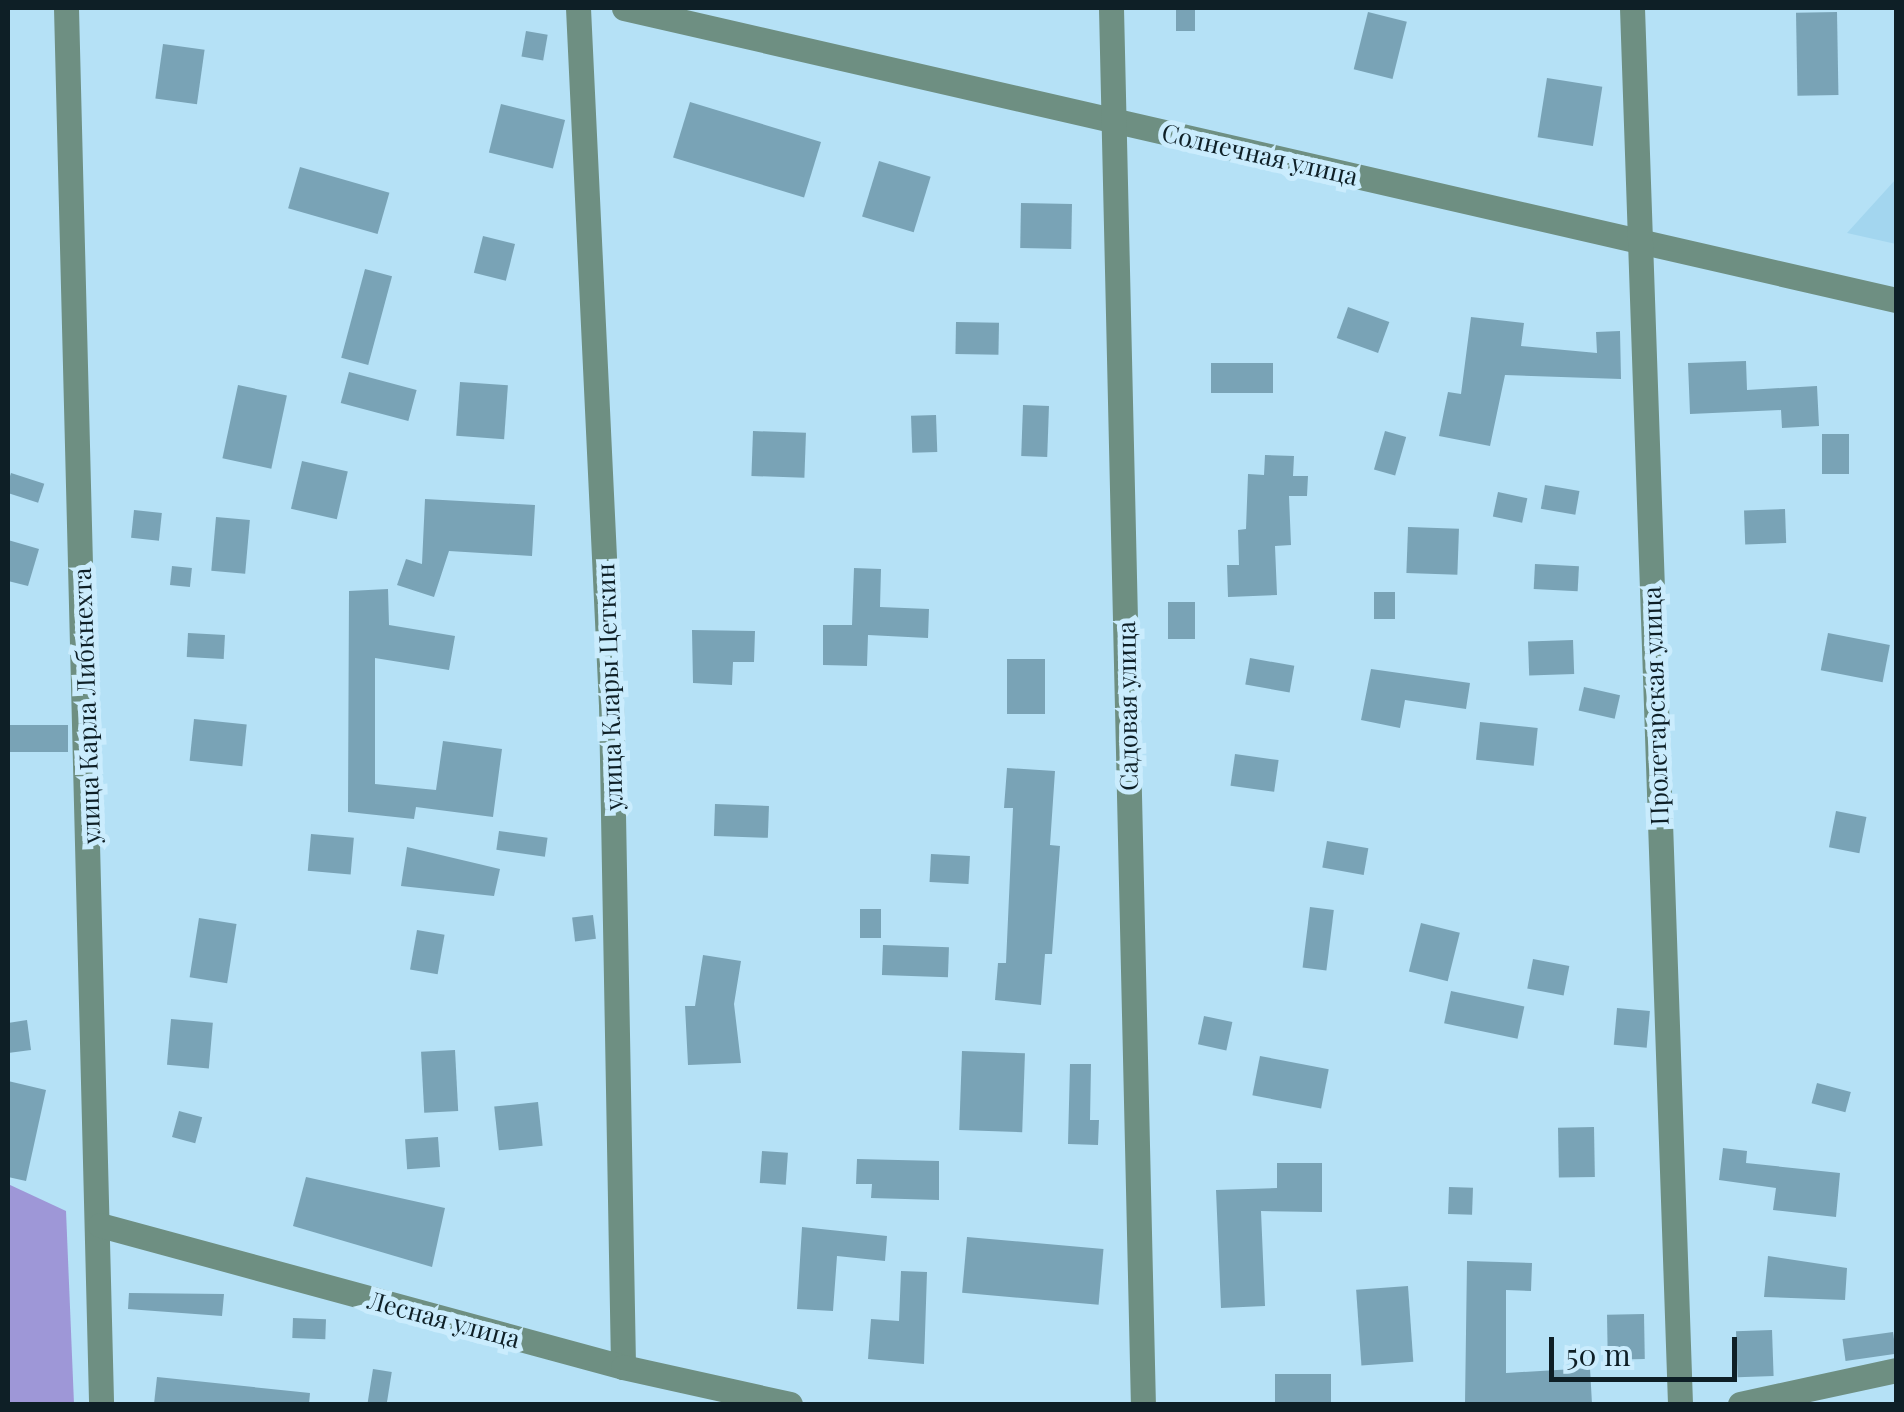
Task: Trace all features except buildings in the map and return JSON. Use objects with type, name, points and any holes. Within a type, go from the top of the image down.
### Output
[{"type":"street","name":"улица Карла Либкнехта","points":[[66,8],[102,1404]]},
{"type":"street","name":"улица Клары Цеткин","points":[[578,8],[612,704],[623,1366]]},
{"type":"street","name":"Солнечная улица","points":[[624,8],[1638,244],[1896,300]]},
{"type":"street","name":"Садовая улица","points":[[1111,8],[1142,1404]]},
{"type":"street","name":"Пролетарская улица","points":[[1632,8],[1680,1404]]},
{"type":"street","name":"Лесная улица","points":[[100,1225],[623,1366],[790,1404]]},
{"type":"street","points":[[1740,1404],[1896,1370]]},
{"type":"shaded area","points":[[1896,179],[1896,244],[1847,233]]},
{"type":"shaded area","points":[[8,1184],[66,1211],[74,1404],[8,1404]]}]
